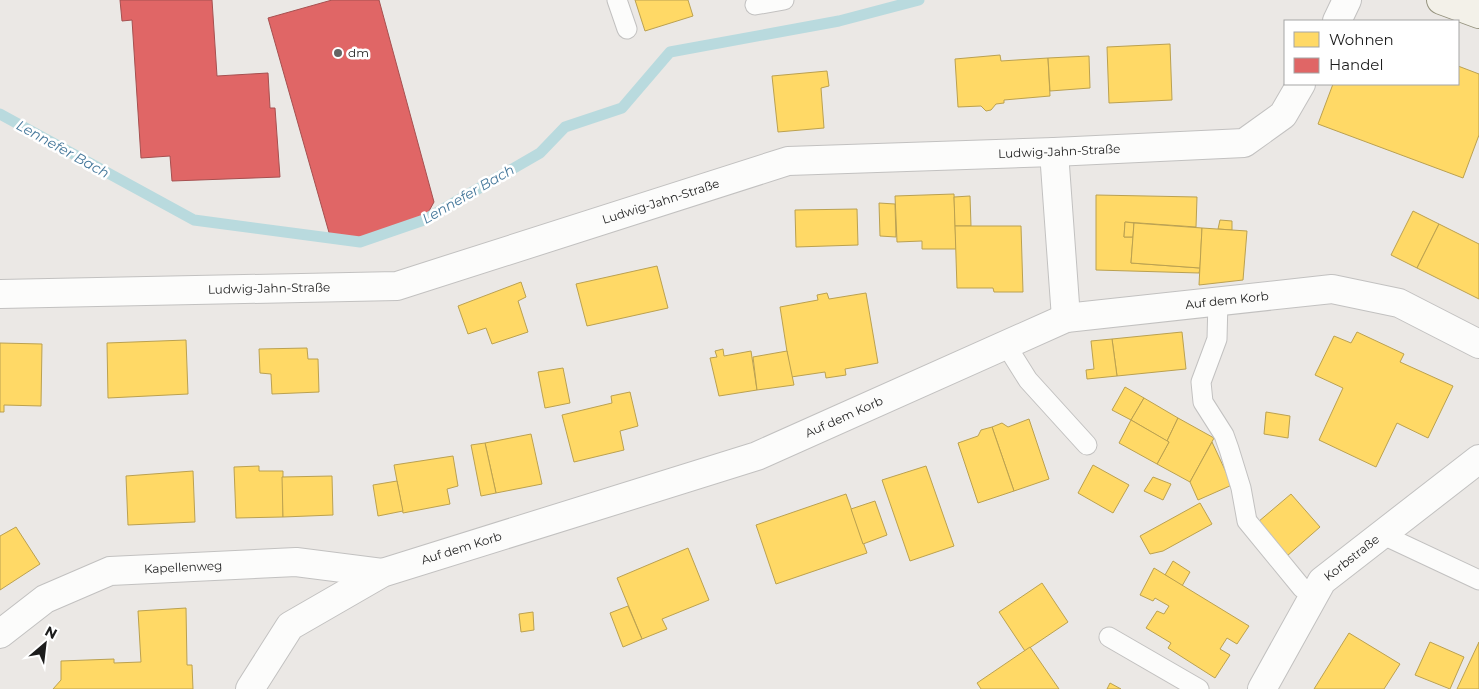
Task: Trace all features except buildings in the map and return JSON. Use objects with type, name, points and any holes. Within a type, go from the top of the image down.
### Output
[{"type":"main road","points":[[1441,0],[1479,14]]},
{"type":"street","points":[[1337,20],[1347,0]]},
{"type":"street","name":"Ludwig-Jahn-Straße","points":[[0,294],[397,286],[788,161],[1244,143],[1284,115],[1300,85]]},
{"type":"street","points":[[1054,152],[1066,318]]},
{"type":"street","name":"Auf dem Korb","points":[[250,689],[290,626],[382,573],[757,456],[1066,318],[1332,289],[1399,303],[1479,344]]},
{"type":"street","name":"Korbstraße","points":[[1262,689],[1322,581],[1479,459]]},
{"type":"street","name":"Kapellenweg","points":[[0,634],[45,599],[110,571],[296,562],[382,573]]},
{"type":"lane","points":[[617,0],[627,29]]},
{"type":"lane","points":[[756,5],[784,0]]},
{"type":"lane","points":[[1218,301],[1217,339],[1201,382],[1203,402],[1224,435],[1241,488],[1247,521],[1302,588],[1314,595]]},
{"type":"lane","points":[[1006,345],[1028,380],[1087,445]]},
{"type":"lane","points":[[1381,534],[1479,580]]},
{"type":"lane","points":[[1109,636],[1199,689]]},
{"type":"waterway","name":"Lennefer Bach","points":[[0,114],[194,220],[360,242],[424,220],[540,153],[565,127],[622,108],[670,52],[839,21],[919,0]]},
{"type":"place","name":"dm","points":[[338,53]]}]
